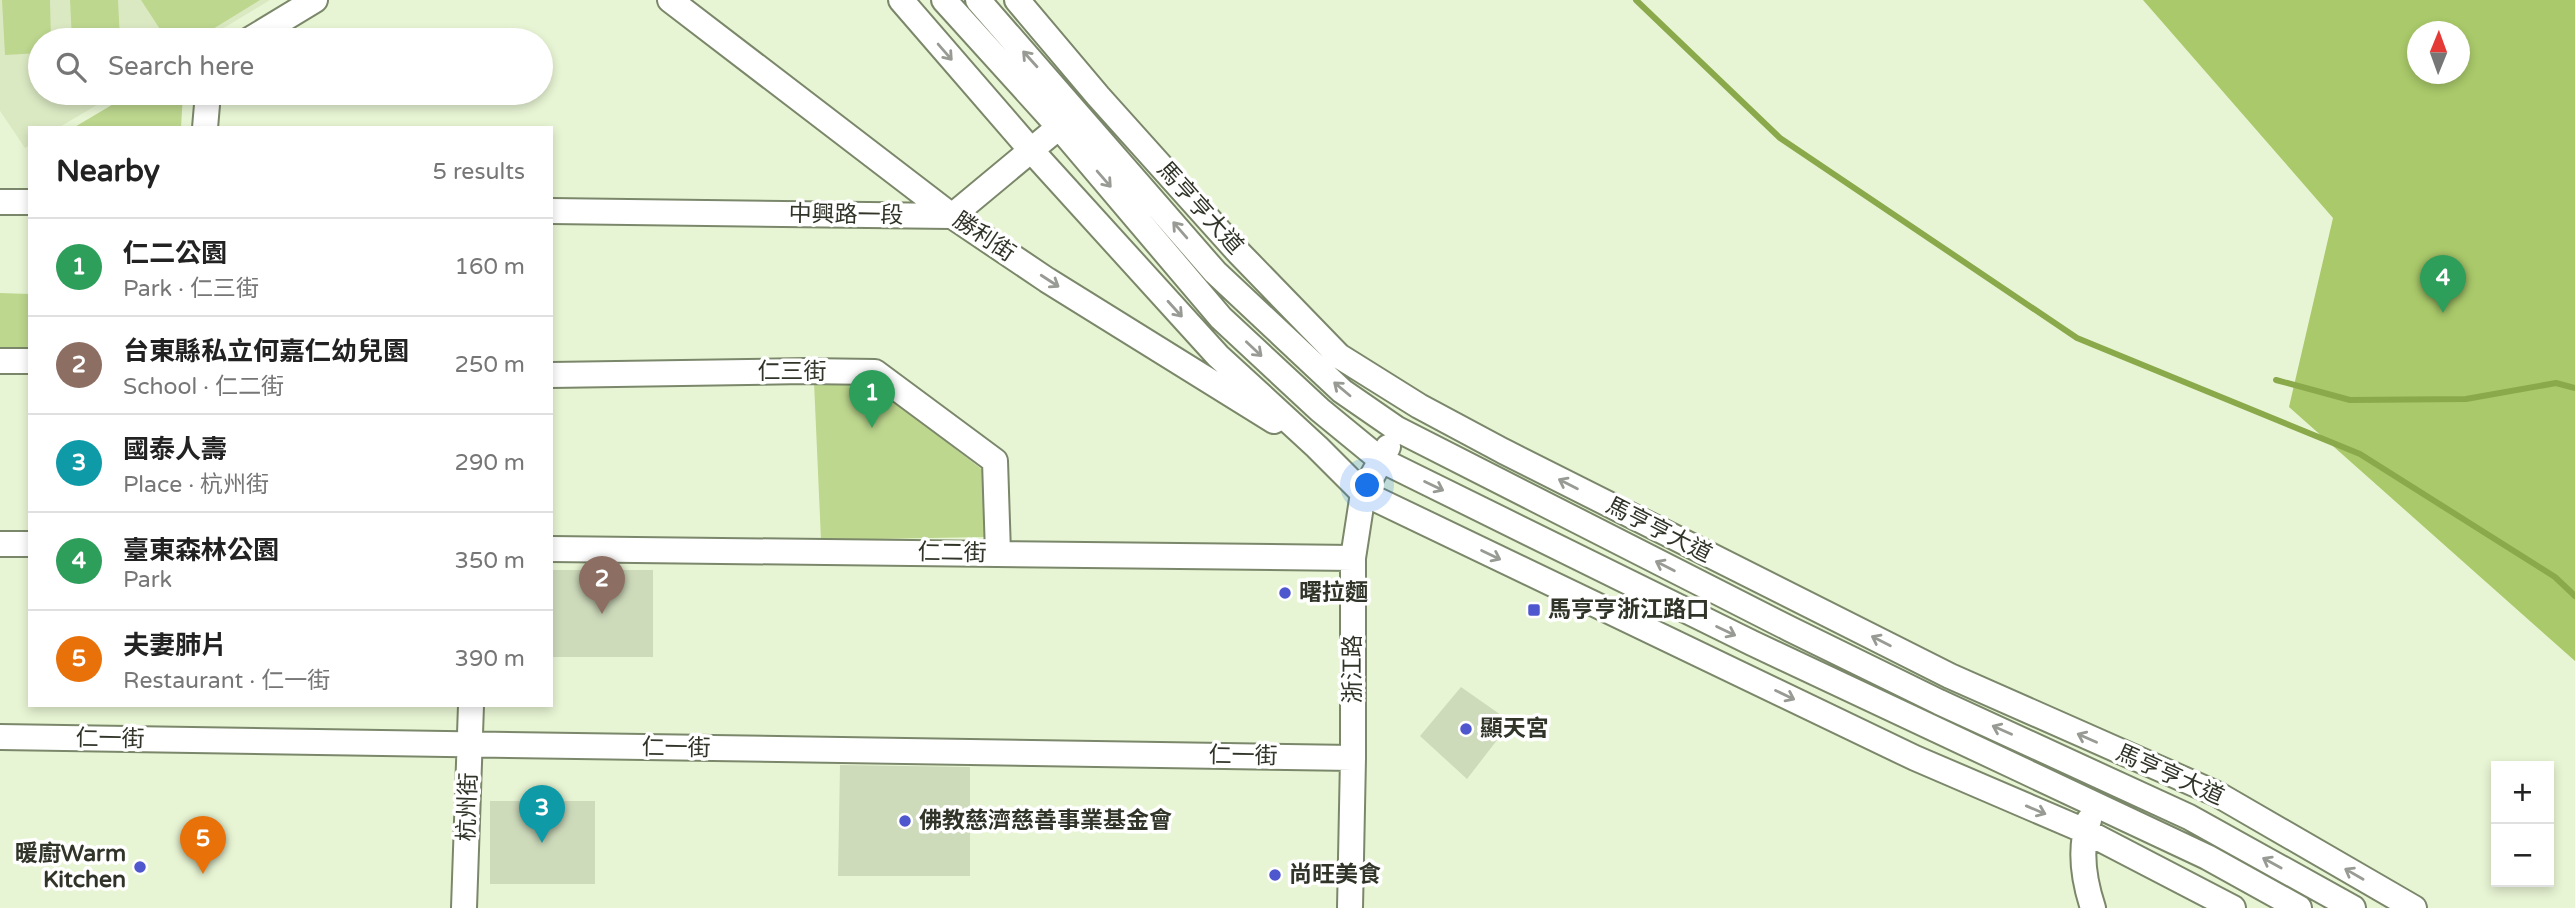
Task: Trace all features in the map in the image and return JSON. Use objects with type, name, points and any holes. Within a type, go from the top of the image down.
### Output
[{"type":"street","points":[[269,28],[315,0]]},
{"type":"street","name":"勝利街","points":[[670,0],[952,216],[1047,280],[1317,447]]},
{"type":"street","points":[[901,0],[1030,149],[1218,356],[1317,447],[1363,494],[1915,758],[2085,831],[2233,908]]},
{"type":"street","name":"馬亨亨大道","points":[[944,0],[1068,120],[1216,272],[1342,391],[1397,429],[1939,702],[2189,817],[2353,908]]},
{"type":"street","name":"馬亨亨大道","points":[[978,0],[1221,318],[1320,410],[1381,460],[1927,727],[2207,858],[2299,908]]},
{"type":"street","name":"馬亨亨大道","points":[[1017,0],[1098,96],[1240,253],[1339,356],[1419,406],[1950,676],[2217,794],[2414,908]]},
{"type":"street","points":[[952,216],[1030,149],[1098,96]]},
{"type":"street","points":[[205,126],[207,105]]},
{"type":"street","points":[[0,202],[28,202]]},
{"type":"street","name":"中興路一段","points":[[553,211],[952,216]]},
{"type":"street","points":[[0,360],[28,361]]},
{"type":"street","name":"仁三街","points":[[553,375],[875,372],[995,461],[998,553]]},
{"type":"street","name":"浙江路","points":[[1350,908],[1353,558],[1363,494],[1397,429],[1419,406]]},
{"type":"street","points":[[1632,549],[1643,522]]},
{"type":"street","points":[[0,544],[28,544]]},
{"type":"street","name":"仁二街","points":[[553,549],[1353,558]]},
{"type":"street","points":[[1606,610],[1620,579]]},
{"type":"street","points":[[1939,702],[1950,676]]},
{"type":"street","name":"杭州街","points":[[464,908],[471,707]]},
{"type":"street","points":[[1915,758],[1927,727]]},
{"type":"street","name":"仁一街","points":[[0,737],[1353,758]]},
{"type":"street","points":[[2093,908],[2084,875],[2085,831],[2119,752]]},
{"type":"shaded area","points":[[0,0],[270,0],[224,28],[28,28],[28,105],[97,105],[61,126],[28,126],[28,146],[25,148],[0,111]]},
{"type":"green space","points":[[2,0],[50,0],[51,28],[28,28],[28,54],[5,55]]},
{"type":"green space","points":[[70,0],[118,0],[119,28],[71,28]]},
{"type":"green space","points":[[141,0],[260,0],[214,28],[159,28]]},
{"type":"green space","points":[[2143,0],[2575,0],[2575,661],[2289,407],[2333,218]]},
{"type":"green space","points":[[112,105],[182,105],[181,126],[76,126]]},
{"type":"green space","points":[[0,293],[28,294],[28,355],[0,354]]},
{"type":"green space","points":[[814,382],[872,384],[984,471],[985,537],[821,540]]},
{"type":"building","points":[[553,570],[653,570],[653,657],[553,657]]},
{"type":"building","name":"顯天宮","points":[[1461,687],[1511,722],[1467,779],[1420,736]]},
{"type":"building","name":"佛教慈濟慈善事業基金會","points":[[840,765],[970,767],[970,876],[838,876]]},
{"type":"building","points":[[490,801],[595,801],[595,884],[490,884]]},
{"type":"waterway","points":[[1636,0],[1780,138],[2077,338],[2360,454],[2555,577],[2575,596]]},
{"type":"waterway","points":[[2276,380],[2350,400],[2466,399],[2556,383],[2575,388]]},
{"type":"place","name":"臺東森林公園","points":[[2443,313]]},
{"type":"place","name":"仁二公園","points":[[872,428]]},
{"type":"place","name":"曙拉麵","points":[[1285,593]]},
{"type":"place","name":"馬亨亨浙江路口","points":[[1534,610]]},
{"type":"place","name":"台東縣私立何嘉仁幼兒園","points":[[602,614]]},
{"type":"place","name":"顯天宮","points":[[1466,729]]},
{"type":"place","name":"佛教慈濟慈善事業基金會","points":[[905,821]]},
{"type":"place","name":"國泰人壽","points":[[542,843]]},
{"type":"place","name":"暖廚Warm Kitchen","points":[[140,867]]},
{"type":"place","name":"夫妻肺片","points":[[203,874]]},
{"type":"place","name":"尚旺美食","points":[[1275,875]]}]
